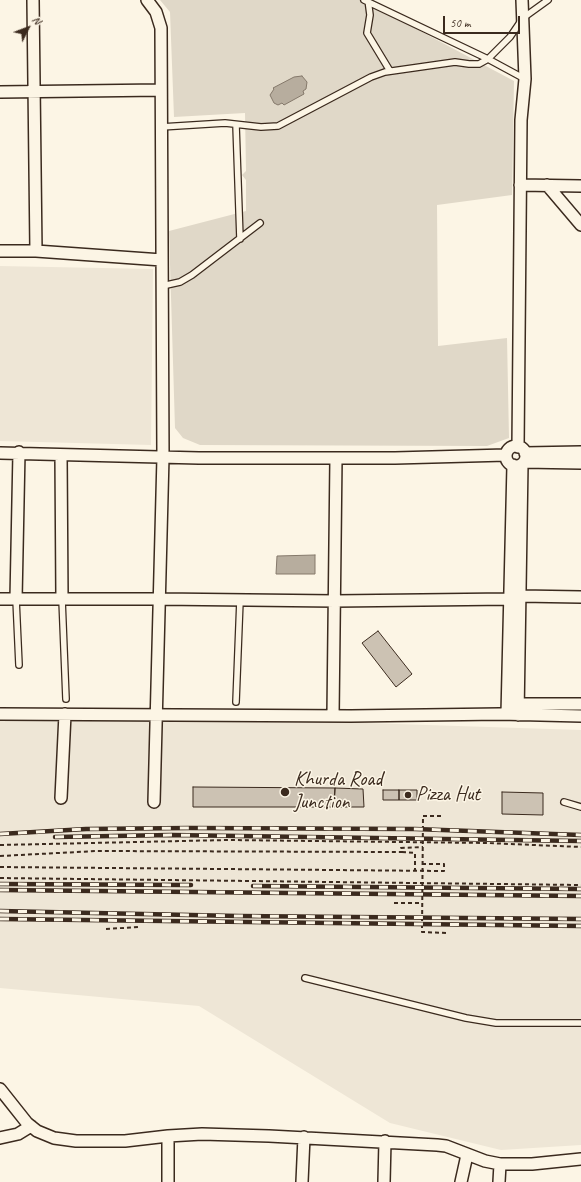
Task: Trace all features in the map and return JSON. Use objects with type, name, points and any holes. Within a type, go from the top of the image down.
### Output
[{"type":"street","points":[[33,0],[36,251]]},
{"type":"street","points":[[147,0],[156,12],[161,28],[163,457],[154,802]]},
{"type":"street","points":[[513,709],[515,598],[521,458],[520,185],[521,120],[525,79],[522,0]]},
{"type":"street","points":[[0,92],[161,90]]},
{"type":"street","points":[[520,185],[581,186]]},
{"type":"street","points":[[547,185],[581,225]]},
{"type":"street","points":[[0,251],[36,251],[162,260]]},
{"type":"street","points":[[0,453],[19,452],[163,457],[336,458],[426,458],[506,455],[508,461],[521,458],[581,452]]},
{"type":"street","points":[[16,599],[19,452]]},
{"type":"street","points":[[61,454],[62,599]]},
{"type":"street","points":[[333,715],[336,458]]},
{"type":"street","points":[[521,458],[581,462]]},
{"type":"street","points":[[0,600],[160,599],[335,602],[581,597]]},
{"type":"street","points":[[0,714],[333,715],[513,709],[581,704]]},
{"type":"street","points":[[513,709],[581,716]]},
{"type":"street","points":[[61,798],[65,714]]},
{"type":"street","points":[[0,1089],[30,1126],[37,1131],[54,1138],[76,1141],[125,1141],[202,1134],[304,1137],[446,1146],[466,1155],[500,1164],[532,1164],[581,1159]]},
{"type":"street","points":[[0,1138],[18,1134],[30,1126]]},
{"type":"street","points":[[168,1136],[168,1182]]},
{"type":"street","points":[[302,1182],[304,1137]]},
{"type":"street","points":[[384,1182],[385,1141]]},
{"type":"street","points":[[461,1182],[466,1155]]},
{"type":"street","points":[[500,1164],[500,1182]]},
{"type":"lane","points":[[161,127],[225,123],[261,128],[278,126],[370,77],[390,71],[455,62],[479,64],[488,59],[510,37],[523,18],[548,0]]},
{"type":"lane","points":[[367,1],[488,59],[525,79]]},
{"type":"lane","points":[[367,1],[370,15],[367,33],[390,71]]},
{"type":"lane","points":[[236,125],[240,239]]},
{"type":"lane","points":[[162,286],[180,282],[192,275],[260,223]]},
{"type":"lane","points":[[16,599],[19,665]]},
{"type":"lane","points":[[62,599],[66,698]]},
{"type":"lane","points":[[236,702],[240,600]]},
{"type":"lane","points":[[564,802],[581,807]]},
{"type":"lane","points":[[305,978],[466,1018],[496,1023],[581,1023]]},
{"type":"path","points":[[441,816],[423,816],[422,932],[447,933]]},
{"type":"path","points":[[0,845],[228,840],[487,843],[581,847]]},
{"type":"path","points":[[402,852],[401,848],[423,848]]},
{"type":"path","points":[[0,856],[97,851],[402,852],[415,853],[415,871]]},
{"type":"path","points":[[0,867],[444,871],[444,864],[423,864]]},
{"type":"path","points":[[0,878],[581,885]]},
{"type":"path","points":[[394,903],[422,903]]},
{"type":"path","points":[[106,929],[138,927]]},
{"type":"shaded area","points":[[160,0],[362,0],[514,81],[512,195],[437,205],[438,346],[507,338],[509,438],[487,446],[200,445],[183,438],[175,428],[169,231],[246,211],[246,180],[242,175],[246,171],[245,113],[174,117],[170,12]]},
{"type":"shaded area","points":[[302,76],[307,82],[306,89],[303,91],[304,94],[284,105],[282,103],[278,105],[274,103],[270,95],[274,89],[273,88],[294,77]]},
{"type":"shaded area","points":[[0,266],[153,269],[151,445],[0,441]]},
{"type":"shaded area","points":[[315,555],[315,574],[276,574],[277,556]]},
{"type":"shaded area","name":"Khurda Road Junction","points":[[0,717],[335,722],[581,730],[581,1145],[501,1150],[390,1123],[199,1006],[0,988]]},
{"type":"building","points":[[378,631],[412,674],[396,687],[362,643]]},
{"type":"building","points":[[193,787],[335,788],[334,807],[193,807]]},
{"type":"building","points":[[335,788],[363,789],[364,807],[334,807]]},
{"type":"building","points":[[383,790],[399,790],[399,800],[383,800]]},
{"type":"building","name":"Pizza Hut","points":[[399,790],[417,790],[417,800],[399,800]]},
{"type":"building","points":[[502,792],[543,793],[543,815],[502,814]]},
{"type":"railway","points":[[0,834],[86,829],[190,828],[415,829],[581,835]]},
{"type":"railway","points":[[55,837],[171,835],[581,841]]},
{"type":"railway","points":[[0,884],[191,885]]},
{"type":"railway","points":[[253,886],[581,889]]},
{"type":"railway","points":[[0,890],[581,896]]},
{"type":"railway","points":[[0,911],[238,916],[581,919]]},
{"type":"railway","points":[[0,919],[581,926]]},
{"type":"place","name":"Khurda Road Junction","points":[[285,792]]},
{"type":"place","name":"Pizza Hut","points":[[408,795]]}]
